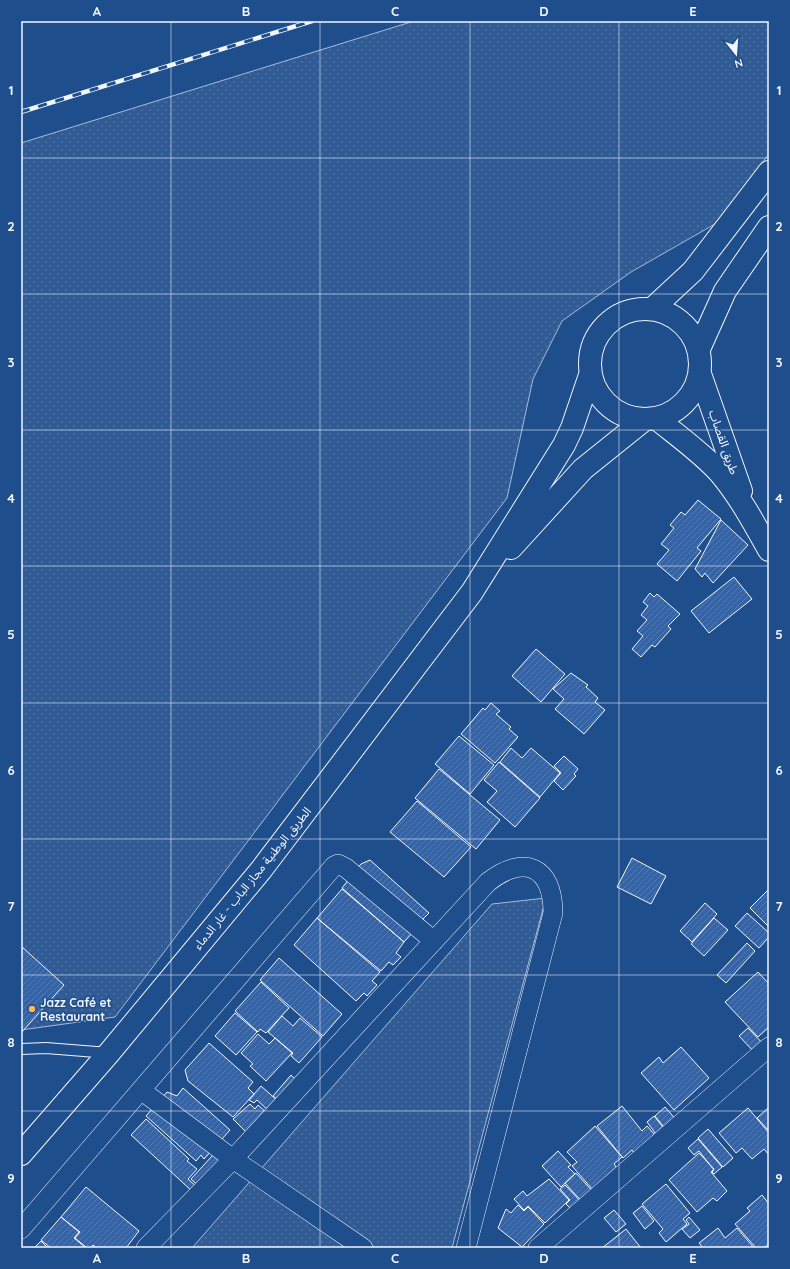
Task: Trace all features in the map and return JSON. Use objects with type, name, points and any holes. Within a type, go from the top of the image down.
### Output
[{"type":"main road","points":[[652,309],[693,271],[769,172]]},
{"type":"main road","points":[[699,349],[725,291],[769,227]]},
{"type":"main road","points":[[652,309],[673,316],[689,330],[699,349],[700,374],[693,394],[677,410],[651,420],[626,417],[609,407],[597,393],[590,375],[589,358],[594,341],[604,326],[618,316],[635,310],[652,309]]},
{"type":"main road","name":"طريق القصاب","points":[[700,374],[747,509],[769,550]]},
{"type":"main road","name":"الطريق الوطنية مجاز الباب - غار الدماء","points":[[472,592],[564,445],[572,428],[590,375]]},
{"type":"main road","name":"الطريق الوطنية مجاز الباب - غار الدماء","points":[[21,1154],[109,1053],[261,870],[472,592],[583,469],[651,420]]},
{"type":"main road","name":"طريق القصاب","points":[[651,420],[701,456],[719,473],[747,509]]},
{"type":"street","points":[[21,1229],[142,1091],[334,866],[338,864],[346,868],[434,941]]},
{"type":"street","points":[[146,1248],[232,1159],[488,882],[498,874],[511,868],[524,866],[540,872],[548,884],[554,899],[554,913],[466,1248]]},
{"type":"street","points":[[538,1248],[769,1047]]},
{"type":"street","points":[[142,1091],[232,1159],[363,1248]]},
{"type":"lane","points":[[21,1050],[46,1048],[109,1053]]},
{"type":"shaded area","points":[[414,21],[769,21],[769,154],[715,224],[631,272],[562,321],[533,379],[507,498],[115,1017],[21,1030],[21,143]]},
{"type":"shaded area","points":[[546,898],[452,1248],[192,1248],[492,904]]},
{"type":"building","points":[[698,500],[721,519],[697,548],[701,551],[677,581],[657,564],[669,550],[661,544],[674,528],[670,525],[681,512],[685,515]]},
{"type":"building","points":[[721,520],[748,545],[713,583],[705,573],[702,577],[695,569]]},
{"type":"building","points":[[734,577],[752,599],[709,633],[691,611]]},
{"type":"building","points":[[650,593],[654,597],[657,594],[680,614],[668,626],[671,629],[655,647],[652,645],[641,657],[632,649],[643,636],[637,631],[647,620],[641,615],[648,606],[643,602]]},
{"type":"building","points":[[536,649],[565,674],[541,702],[512,676]]},
{"type":"building","points":[[571,673],[588,685],[586,687],[598,698],[595,702],[605,710],[584,734],[555,709],[564,699],[553,689]]},
{"type":"building","points":[[491,703],[500,711],[496,714],[511,727],[509,729],[518,737],[495,763],[461,734],[483,708],[485,710]]},
{"type":"building","points":[[459,736],[494,765],[470,794],[435,764]]},
{"type":"building","points":[[511,748],[522,758],[531,748],[560,773],[540,797],[500,762]]},
{"type":"building","points":[[564,756],[578,769],[574,774],[576,776],[563,790],[554,781],[561,773],[554,766]]},
{"type":"building","points":[[499,762],[540,798],[515,827],[487,802],[497,791],[484,780]]},
{"type":"building","points":[[439,769],[500,820],[476,849],[415,798]]},
{"type":"building","points":[[417,801],[471,847],[444,877],[390,832]]},
{"type":"building","points":[[632,858],[666,876],[651,904],[617,887]]},
{"type":"building","points":[[370,860],[429,913],[423,919],[428,924],[419,934],[414,931],[404,942],[342,888],[361,864]]},
{"type":"building","points":[[342,889],[404,942],[396,953],[401,957],[393,965],[389,962],[381,971],[317,918]]},
{"type":"building","points":[[769,889],[769,927],[750,908]]},
{"type":"building","points":[[705,903],[717,914],[692,942],[680,931]]},
{"type":"building","points":[[747,913],[769,933],[769,937],[759,948],[735,926]]},
{"type":"building","points":[[317,918],[380,972],[372,981],[377,985],[367,996],[364,993],[356,1001],[294,945]]},
{"type":"building","points":[[714,918],[728,930],[704,956],[691,944]]},
{"type":"building","points":[[747,943],[755,951],[726,983],[717,975]]},
{"type":"building","name":"Jazz Café et Restaurant","points":[[21,946],[64,985],[21,1033]]},
{"type":"building","points":[[279,958],[342,1014],[323,1036],[260,980]]},
{"type":"building","points":[[758,972],[769,984],[769,1027],[758,1037],[725,1002]]},
{"type":"building","points":[[261,982],[289,1008],[266,1033],[260,1029],[258,1032],[235,1011]]},
{"type":"building","points":[[235,1013],[257,1032],[236,1055],[215,1036]]},
{"type":"building","points":[[282,1016],[293,1026],[300,1018],[322,1037],[299,1063],[291,1056],[293,1053],[268,1032]]},
{"type":"building","points":[[748,1028],[765,1046],[756,1054],[739,1036]]},
{"type":"building","points":[[258,1034],[269,1044],[275,1038],[292,1053],[266,1081],[250,1066],[253,1064],[241,1053]]},
{"type":"building","points":[[209,1043],[253,1082],[248,1088],[254,1094],[233,1117],[188,1081],[185,1070]]},
{"type":"building","points":[[681,1047],[709,1078],[674,1110],[641,1073],[659,1057],[663,1063]]},
{"type":"building","points":[[291,1075],[297,1081],[279,1101],[273,1096]]},
{"type":"building","points":[[261,1086],[279,1102],[270,1112],[257,1100],[254,1103],[249,1100]]},
{"type":"building","points":[[183,1088],[230,1130],[204,1159],[201,1155],[196,1161],[146,1116],[167,1092],[177,1096]]},
{"type":"building","points":[[250,1104],[255,1109],[258,1105],[268,1114],[249,1135],[233,1119]]},
{"type":"building","points":[[622,1106],[642,1131],[647,1126],[655,1135],[634,1153],[632,1150],[623,1158],[597,1126]]},
{"type":"building","points":[[665,1107],[678,1122],[667,1131],[655,1116]]},
{"type":"building","points":[[748,1108],[769,1133],[769,1155],[764,1149],[752,1159],[742,1148],[736,1153],[719,1133]]},
{"type":"building","points":[[768,1108],[769,1110],[769,1131],[757,1118]]},
{"type":"building","points":[[654,1116],[667,1132],[659,1138],[647,1122]]},
{"type":"building","points":[[146,1119],[189,1159],[187,1161],[197,1169],[188,1179],[198,1188],[194,1193],[131,1135]]},
{"type":"building","points":[[595,1126],[622,1157],[614,1164],[617,1168],[593,1190],[572,1166],[577,1162],[567,1152]]},
{"type":"building","points":[[708,1129],[733,1158],[723,1167],[698,1138]]},
{"type":"building","points":[[698,1139],[722,1167],[714,1174],[712,1172],[714,1170],[699,1151],[694,1155],[688,1148]]},
{"type":"building","points":[[224,1143],[234,1153],[201,1188],[191,1179]]},
{"type":"building","points":[[558,1151],[571,1165],[568,1167],[575,1174],[561,1187],[542,1166]]},
{"type":"building","points":[[699,1153],[714,1169],[711,1172],[727,1191],[717,1201],[713,1198],[697,1212],[669,1180]]},
{"type":"building","points":[[576,1173],[595,1194],[584,1204],[565,1183]]},
{"type":"building","points":[[549,1179],[569,1200],[545,1223],[528,1206],[524,1210],[514,1199],[523,1191],[527,1196]]},
{"type":"building","points":[[666,1184],[690,1213],[683,1219],[687,1224],[666,1242],[659,1233],[663,1229],[642,1204]]},
{"type":"building","points":[[565,1185],[585,1206],[576,1214],[566,1204],[570,1200],[560,1189]]},
{"type":"building","points":[[86,1187],[139,1231],[126,1248],[97,1248],[93,1245],[90,1248],[87,1248],[75,1238],[80,1232],[61,1217]]},
{"type":"building","points":[[762,1195],[769,1204],[769,1244],[764,1248],[756,1248],[735,1224],[750,1211],[747,1208]]},
{"type":"building","points":[[518,1205],[524,1211],[528,1207],[544,1224],[522,1247],[498,1228],[506,1209],[511,1213]]},
{"type":"building","points":[[642,1206],[654,1221],[645,1229],[633,1213]]},
{"type":"building","points":[[614,1210],[626,1224],[616,1232],[604,1218]]},
{"type":"building","points":[[61,1217],[79,1232],[74,1238],[86,1248],[51,1248],[41,1240]]},
{"type":"building","points":[[689,1217],[700,1230],[690,1238],[682,1229],[689,1224],[686,1220]]},
{"type":"building","points":[[718,1228],[725,1238],[737,1228],[754,1248],[703,1248],[699,1243]]},
{"type":"building","points":[[626,1229],[641,1248],[602,1248]]},
{"type":"building","points":[[41,1241],[48,1248],[34,1248]]},
{"type":"railway","points":[[21,112],[312,21]]},
{"type":"place","name":"Jazz Café et Restaurant","points":[[32,1009]]}]
